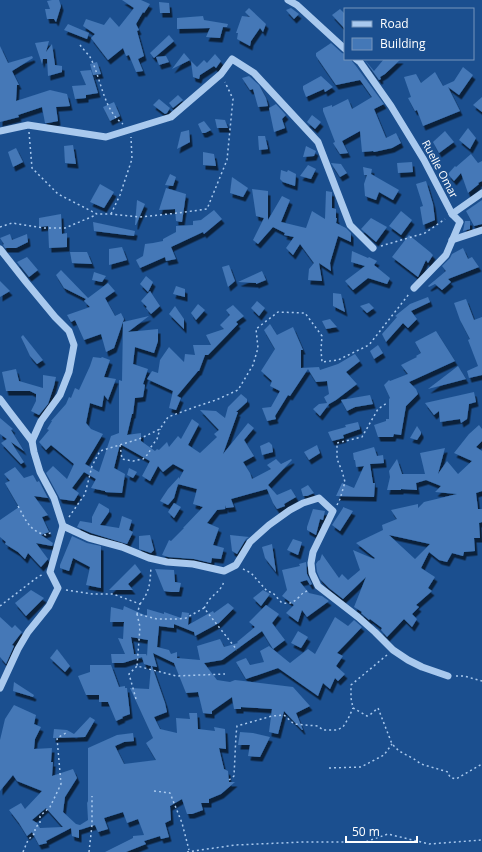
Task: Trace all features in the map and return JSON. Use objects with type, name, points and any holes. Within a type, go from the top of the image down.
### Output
[{"type":"street","points":[[288,0],[297,5],[344,48]]},
{"type":"street","points":[[0,131],[28,124],[106,137],[171,117],[221,74],[232,59],[254,73],[318,142],[350,225],[373,248]]},
{"type":"street","name":"Ruelle Omar","points":[[357,60],[391,106],[424,160],[452,214],[460,222],[446,255],[414,288]]},
{"type":"street","points":[[452,214],[482,193]]},
{"type":"street","points":[[452,240],[482,230]]},
{"type":"street","points":[[0,249],[55,317],[69,331],[74,345],[69,372],[60,394],[41,421],[32,441]]},
{"type":"street","points":[[0,399],[32,441],[40,472],[54,498],[63,526],[50,572],[58,588],[49,606],[21,643],[0,688]]},
{"type":"street","points":[[63,526],[88,538],[122,547],[152,558],[167,562],[193,564],[224,571],[236,565],[250,542],[270,525],[290,510],[303,503],[319,498],[333,511],[313,552],[311,563],[312,572],[318,586],[358,617],[393,650],[422,667],[448,676]]},
{"type":"path","points":[[80,45],[89,56],[110,109],[118,120],[131,129],[132,160],[111,214]]},
{"type":"path","points":[[0,226],[12,223],[44,228],[65,228],[97,214],[111,214],[140,218],[207,209],[227,160],[234,99],[221,74]]},
{"type":"path","points":[[28,124],[32,168],[58,194],[97,214]]},
{"type":"path","points":[[373,248],[425,233],[452,214]]},
{"type":"path","points":[[120,446],[122,459],[144,459],[157,439],[160,429],[168,417],[216,400],[238,390],[253,365],[258,348],[256,329],[278,312],[305,313],[322,336],[322,362],[338,360],[369,344],[414,288]]},
{"type":"path","points":[[337,505],[345,482],[337,459],[337,443],[362,437],[378,409],[387,404]]},
{"type":"path","points":[[18,506],[29,527],[38,533],[46,535],[63,526],[85,494],[92,466],[100,452],[120,446],[160,429]]},
{"type":"path","points":[[136,699],[129,674],[137,666],[140,627],[138,614],[140,604],[150,586],[152,558]]},
{"type":"path","points":[[236,565],[251,574],[267,591],[273,593],[282,603],[289,604],[296,600],[299,596],[318,586]]},
{"type":"path","points":[[138,614],[157,618],[186,618],[204,608],[219,591],[224,582],[224,571]]},
{"type":"path","points":[[0,605],[39,576],[50,572]]},
{"type":"path","points":[[58,588],[93,594],[114,594],[140,604]]},
{"type":"path","points":[[204,608],[237,650]]},
{"type":"path","points":[[229,780],[234,776],[237,726],[272,716],[284,715],[294,724],[318,726],[323,730],[337,730],[343,727],[353,708],[351,685],[393,650]]},
{"type":"path","points":[[137,666],[176,676],[225,674]]},
{"type":"path","points":[[448,676],[464,676],[482,681]]},
{"type":"path","points":[[353,708],[367,716],[378,708],[392,744],[398,750],[421,764],[448,772],[448,776],[451,778],[456,779],[482,764]]},
{"type":"path","points":[[23,852],[28,840],[35,833],[35,828],[40,823],[40,816],[50,807],[61,784],[57,738],[66,733]]},
{"type":"path","points":[[329,768],[361,767],[384,754],[392,744]]},
{"type":"path","points":[[154,791],[170,793],[182,823],[188,852],[235,844],[365,842],[388,834],[429,844],[482,840]]},
{"type":"path","points":[[89,852],[92,825],[92,796]]},
{"type":"building","points":[[59,0],[61,6],[56,22],[54,19],[47,19],[45,9],[50,9],[47,1]]},
{"type":"building","points":[[122,0],[141,0],[150,4],[136,24],[139,30],[137,31],[144,56],[138,59],[143,71],[136,72],[129,55],[126,56],[123,48],[108,60],[91,38],[95,34],[83,26],[86,19],[104,25],[110,17],[119,27],[134,8]]},
{"type":"building","points":[[159,2],[169,3],[170,13],[160,13]]},
{"type":"building","points":[[249,8],[266,24],[263,32],[260,28],[251,41],[250,46],[237,39],[238,33],[236,33],[242,16],[250,17],[245,12]]},
{"type":"building","points":[[291,8],[299,14],[294,19],[286,10]]},
{"type":"building","points":[[340,9],[344,13],[344,28],[332,15]]},
{"type":"building","points":[[203,16],[204,20],[228,24],[227,27],[223,27],[220,38],[206,37],[210,28],[177,29],[177,18]]},
{"type":"building","points":[[68,24],[89,33],[87,39],[64,30]]},
{"type":"building","points":[[169,35],[174,41],[154,58],[150,53]]},
{"type":"building","points":[[49,41],[46,52],[52,44],[55,65],[62,66],[62,72],[48,76],[47,59],[43,59],[42,64],[35,43]]},
{"type":"building","points":[[331,43],[344,54],[344,60],[352,60],[384,104],[374,109],[386,138],[396,133],[401,143],[392,148],[374,152],[362,152],[360,131],[342,141],[348,153],[340,154],[333,143],[335,142],[323,108],[332,105],[332,107],[348,99],[352,109],[372,97],[360,80],[336,85],[316,56],[316,53]]},
{"type":"building","points":[[0,46],[8,63],[32,56],[33,58],[12,71],[19,85],[17,85],[16,101],[50,90],[67,94],[70,106],[56,107],[58,121],[45,123],[42,107],[18,115],[19,117],[0,122]]},
{"type":"building","points":[[184,53],[190,60],[172,69]]},
{"type":"building","points":[[215,54],[221,61],[216,68],[214,66],[200,75],[199,79],[193,77],[191,61],[197,67],[204,60],[207,63]]},
{"type":"building","points":[[166,56],[169,62],[159,65],[156,57]]},
{"type":"building","points":[[365,60],[374,71],[383,60],[400,60],[380,77],[381,79],[379,80]]},
{"type":"building","points":[[97,62],[101,74],[93,75],[90,64]]},
{"type":"building","points":[[463,67],[473,75],[459,95],[448,87],[460,111],[423,126],[417,110],[415,111],[408,98],[411,97],[404,77],[416,74],[421,83],[435,72],[443,86],[454,81]]},
{"type":"building","points":[[91,70],[98,93],[86,95],[86,98],[75,99],[72,86],[86,85],[80,71]]},
{"type":"building","points":[[249,76],[259,85],[266,98],[268,106],[258,107],[253,89],[250,90],[242,78]]},
{"type":"building","points":[[321,76],[333,87],[325,92],[324,89],[306,97],[303,86]]},
{"type":"building","points":[[178,95],[183,100],[173,108],[169,103]]},
{"type":"building","points":[[482,97],[482,112],[473,105]]},
{"type":"building","points":[[159,99],[170,108],[165,114],[153,105]]},
{"type":"building","points":[[114,102],[120,116],[110,121],[103,107]]},
{"type":"building","points":[[276,104],[286,115],[282,119],[285,128],[274,132],[269,108]]},
{"type":"building","points":[[312,115],[321,122],[315,129],[307,122]]},
{"type":"building","points":[[215,119],[225,120],[228,128],[217,128]]},
{"type":"building","points":[[204,121],[211,130],[202,133],[198,124]]},
{"type":"building","points":[[468,128],[476,138],[470,149],[459,140]]},
{"type":"building","points":[[189,130],[190,142],[177,149],[181,132]]},
{"type":"building","points":[[445,131],[454,142],[439,153],[433,142]]},
{"type":"building","points":[[258,136],[265,136],[268,149],[259,150]]},
{"type":"building","points":[[73,145],[76,164],[65,163],[64,146]]},
{"type":"building","points":[[306,146],[316,151],[314,156],[303,157]]},
{"type":"building","points":[[16,148],[23,162],[13,167],[8,152]]},
{"type":"building","points":[[203,152],[214,154],[216,166],[203,165]]},
{"type":"building","points":[[471,154],[478,163],[482,161],[482,181],[468,193],[461,173],[454,181],[448,174],[455,166],[456,167]]},
{"type":"building","points":[[412,162],[413,172],[398,173],[397,163]]},
{"type":"building","points":[[331,163],[341,164],[347,173],[340,177]]},
{"type":"building","points":[[308,165],[316,169],[311,179],[300,176]]},
{"type":"building","points":[[363,167],[372,169],[371,174],[399,190],[393,200],[379,192],[376,200],[365,196],[364,184],[367,175],[364,175]]},
{"type":"building","points":[[281,170],[287,172],[288,170],[296,174],[295,186],[283,182],[280,179]]},
{"type":"building","points":[[170,174],[176,177],[173,186],[165,185]]},
{"type":"building","points":[[232,177],[248,188],[243,197],[230,193]]},
{"type":"building","points":[[426,181],[433,204],[435,220],[423,225],[420,207],[423,206],[416,184]]},
{"type":"building","points":[[100,184],[114,192],[104,208],[90,202]]},
{"type":"building","points":[[166,188],[186,194],[182,222],[176,221],[175,209],[159,210]]},
{"type":"building","points":[[252,189],[268,191],[268,220],[282,196],[290,200],[281,222],[306,228],[312,211],[325,219],[326,191],[332,192],[332,208],[336,209],[336,223],[346,228],[351,233],[351,242],[338,236],[330,263],[331,271],[319,263],[322,281],[308,280],[309,269],[314,263],[300,244],[293,255],[286,248],[294,237],[284,235],[285,233],[273,227],[258,244],[253,240],[264,218],[256,216]]},
{"type":"building","points":[[137,200],[145,204],[135,225]]},
{"type":"building","points":[[482,200],[482,224],[474,226],[466,211]]},
{"type":"building","points":[[214,210],[222,219],[204,234],[203,232],[171,247],[176,259],[166,261],[165,257],[140,268],[136,260],[143,256],[145,244],[163,241],[163,239],[176,232],[176,226],[193,225],[193,221],[201,220]]},
{"type":"building","points":[[401,211],[412,220],[401,235],[389,226]]},
{"type":"building","points":[[61,214],[62,234],[67,233],[67,247],[49,248],[48,226],[39,227],[39,218]]},
{"type":"building","points":[[371,218],[387,227],[376,242],[361,229]]},
{"type":"building","points":[[465,221],[470,221],[470,229],[463,231]]},
{"type":"building","points":[[93,222],[135,231],[134,236],[94,231]]},
{"type":"building","points":[[10,234],[12,240],[27,234],[28,242],[16,248],[5,248],[0,238]]},
{"type":"building","points":[[409,235],[433,255],[428,263],[426,260],[418,277],[392,257]]},
{"type":"building","points":[[122,247],[127,260],[109,265],[109,249]]},
{"type":"building","points":[[463,248],[468,259],[472,257],[479,267],[448,279],[451,282],[442,290],[435,284],[429,287],[428,286],[446,271],[442,266],[452,254]]},
{"type":"building","points":[[352,251],[377,261],[374,265],[390,278],[387,284],[368,278],[353,290],[345,281],[365,266],[351,262]]},
{"type":"building","points":[[70,252],[87,252],[92,264],[72,263]]},
{"type":"building","points":[[27,257],[38,270],[29,277],[17,262]]},
{"type":"building","points":[[229,265],[235,281],[228,287],[222,267]]},
{"type":"building","points":[[61,270],[88,298],[108,283],[115,291],[105,298],[115,316],[121,313],[124,319],[114,348],[106,352],[101,334],[84,340],[75,320],[71,322],[67,315],[90,307],[84,301],[86,299],[64,288],[56,275]]},
{"type":"building","points":[[262,271],[266,280],[256,284],[238,282]]},
{"type":"building","points":[[94,272],[106,276],[102,282],[92,280]]},
{"type":"building","points":[[146,276],[153,282],[148,292],[140,284]]},
{"type":"building","points":[[0,281],[10,291],[0,297]]},
{"type":"building","points":[[176,286],[185,289],[185,297],[173,294]]},
{"type":"building","points":[[150,291],[160,306],[151,314],[141,301]]},
{"type":"building","points":[[333,293],[341,294],[345,312],[333,306]]},
{"type":"building","points":[[428,297],[430,302],[411,311],[417,319],[408,328],[403,323],[386,342],[382,334],[397,317],[395,316],[410,304]]},
{"type":"building","points":[[466,299],[474,320],[482,317],[482,375],[469,378],[467,371],[478,366],[468,340],[470,339],[460,320],[454,303]]},
{"type":"building","points":[[257,301],[265,308],[259,316],[251,308]]},
{"type":"building","points":[[369,303],[374,308],[367,313],[360,306]]},
{"type":"building","points":[[198,304],[205,310],[196,320],[191,313]]},
{"type":"building","points":[[233,305],[244,316],[236,322],[238,324],[208,355],[205,355],[199,371],[177,396],[181,398],[176,410],[169,408],[173,391],[147,379],[152,371],[158,373],[160,360],[169,347],[184,362],[185,354],[195,355],[193,345],[211,345],[206,335],[224,329],[220,325],[230,315],[226,310]]},
{"type":"building","points":[[175,306],[184,319],[184,329],[169,314]]},
{"type":"building","points":[[149,316],[128,332],[158,329],[158,341],[154,353],[135,347],[133,364],[148,369],[143,384],[145,385],[143,397],[135,398],[133,414],[127,435],[141,433],[141,441],[155,451],[157,449],[159,450],[167,442],[169,447],[178,436],[181,439],[192,419],[199,424],[188,445],[200,453],[217,437],[214,434],[219,430],[200,410],[216,411],[225,418],[228,407],[241,394],[247,399],[247,402],[236,412],[238,412],[223,454],[248,423],[254,428],[244,440],[254,456],[243,462],[252,479],[271,469],[267,465],[276,459],[281,464],[291,459],[292,460],[268,485],[277,495],[291,489],[296,497],[284,504],[285,506],[277,509],[267,489],[231,499],[234,507],[226,508],[226,505],[225,509],[217,510],[207,523],[219,528],[213,545],[224,548],[221,559],[212,558],[211,563],[194,559],[168,557],[162,555],[169,540],[171,541],[203,507],[193,504],[197,489],[178,484],[174,498],[168,505],[160,501],[179,477],[179,479],[184,470],[173,464],[163,472],[158,466],[150,481],[142,476],[150,461],[120,444],[114,468],[125,474],[122,493],[105,492],[91,488],[96,479],[84,472],[72,488],[79,493],[74,501],[60,499],[46,473],[53,466],[67,479],[74,464],[51,445],[46,450],[39,442],[49,430],[47,429],[51,421],[66,404],[69,397],[71,398],[75,388],[79,390],[93,357],[102,357],[110,360],[104,377],[116,379],[108,400],[104,395],[102,407],[90,403],[86,423],[91,429],[103,434],[85,464],[99,472],[111,436],[119,433],[119,380],[122,381],[123,322]]},
{"type":"building","points":[[330,319],[337,327],[326,329],[322,321]]},
{"type":"building","points":[[270,324],[277,335],[293,327],[303,350],[301,350],[301,368],[319,367],[320,370],[338,364],[355,354],[360,361],[346,372],[357,384],[329,404],[320,416],[313,409],[319,404],[327,403],[324,397],[329,394],[327,381],[316,382],[308,369],[290,396],[288,395],[275,416],[276,419],[267,421],[262,408],[271,407],[280,391],[270,386],[272,381],[261,371],[275,349],[264,330]]},
{"type":"building","points":[[436,331],[455,361],[409,382],[416,389],[418,394],[406,406],[401,435],[394,434],[393,437],[378,437],[374,425],[389,419],[390,398],[384,385],[389,380],[390,381],[408,374],[401,365],[417,357],[416,356],[421,353],[415,342]]},
{"type":"building","points":[[23,335],[43,360],[37,364],[30,356],[21,337]]},
{"type":"building","points":[[378,345],[383,353],[374,359],[370,351]]},
{"type":"building","points":[[458,366],[466,379],[428,389]]},
{"type":"building","points":[[16,369],[19,381],[43,388],[43,375],[56,377],[48,404],[39,415],[31,411],[36,401],[36,394],[30,391],[6,391],[2,372]]},
{"type":"building","points":[[474,392],[476,402],[469,404],[467,419],[461,423],[460,419],[440,422],[439,411],[434,415],[425,403]]},
{"type":"building","points":[[370,395],[373,404],[355,407],[347,411],[341,400]]},
{"type":"building","points":[[0,418],[13,429],[11,430],[24,451],[11,442],[24,462],[21,464],[1,443],[7,439],[0,434]]},
{"type":"building","points":[[358,422],[360,429],[343,435],[344,438],[332,441],[328,432],[346,427],[345,425]]},
{"type":"building","points":[[479,425],[482,429],[482,441],[476,447],[482,451],[482,491],[476,493],[478,509],[482,509],[482,522],[479,523],[480,538],[474,538],[475,551],[464,552],[463,556],[452,553],[447,562],[439,560],[429,552],[421,568],[435,577],[428,588],[432,591],[416,605],[419,607],[412,614],[417,619],[412,627],[404,619],[387,637],[381,630],[382,628],[370,619],[369,620],[361,613],[362,612],[354,607],[366,577],[343,599],[320,579],[316,564],[320,560],[322,554],[339,578],[342,574],[348,580],[360,570],[353,550],[374,559],[375,558],[356,543],[383,530],[382,525],[397,519],[391,510],[418,504],[418,508],[424,502],[457,494],[435,492],[441,486],[426,480],[416,483],[417,490],[387,490],[390,477],[389,471],[397,459],[402,474],[425,474],[420,453],[445,448],[438,474],[447,461],[458,474],[472,461],[454,453],[469,434]],"holes":[[[389,535],[430,544],[415,559]]]},
{"type":"building","points":[[417,426],[421,434],[417,440],[410,438]]},
{"type":"building","points":[[269,442],[272,445],[273,452],[262,455],[260,446]]},
{"type":"building","points":[[317,445],[320,453],[309,460],[304,452]]},
{"type":"building","points":[[374,447],[377,456],[383,455],[384,463],[370,464],[373,483],[375,483],[374,497],[336,496],[342,483],[354,488],[364,466],[356,467],[353,453]]},
{"type":"building","points":[[15,467],[24,478],[33,475],[37,482],[39,481],[48,498],[34,496],[48,515],[42,517],[49,532],[41,535],[53,543],[52,546],[36,543],[48,559],[41,567],[28,553],[25,559],[18,552],[5,544],[6,542],[0,537],[0,520],[19,507],[5,483],[10,481],[4,474]]},
{"type":"building","points":[[129,468],[137,472],[133,478],[127,475]]},
{"type":"building","points":[[308,485],[314,493],[303,496],[301,489]]},
{"type":"building","points":[[99,503],[109,509],[109,512],[100,525],[119,528],[122,516],[132,520],[129,530],[133,532],[127,544],[77,527],[80,521],[92,523],[92,517]]},
{"type":"building","points":[[174,503],[181,507],[174,518],[168,512]]},
{"type":"building","points":[[343,507],[353,511],[340,531],[332,525]]},
{"type":"building","points":[[313,509],[325,511],[323,520],[320,519],[316,535],[307,530]]},
{"type":"building","points":[[150,535],[154,550],[151,553],[139,549],[139,536]]},
{"type":"building","points":[[230,535],[249,537],[246,539],[237,554],[232,551]]},
{"type":"building","points":[[72,536],[87,543],[101,546],[101,588],[86,585],[90,567],[73,558],[69,571],[60,568]]},
{"type":"building","points":[[293,539],[302,542],[298,555],[287,550]]},
{"type":"building","points":[[272,544],[276,572],[265,558],[262,547]]},
{"type":"building","points":[[306,562],[307,574],[312,584],[310,585],[307,580],[300,582],[309,593],[322,596],[329,601],[307,617],[302,610],[298,622],[286,613],[294,605],[282,596],[287,590],[282,570],[300,566],[299,564]]},
{"type":"building","points":[[135,564],[141,572],[128,584],[133,590],[109,590]]},
{"type":"building","points":[[155,569],[174,570],[175,582],[181,583],[179,592],[164,591]]},
{"type":"building","points":[[31,590],[44,598],[26,616],[15,603]]},
{"type":"building","points":[[263,590],[270,594],[261,606],[253,598]]},
{"type":"building","points":[[228,603],[234,608],[219,623],[195,636],[194,632],[174,624],[174,628],[159,626],[157,647],[169,650],[171,654],[177,652],[177,658],[200,660],[197,646],[220,639],[224,647],[238,643],[237,642],[255,627],[249,622],[266,605],[279,614],[272,623],[285,640],[273,649],[262,631],[222,660],[204,663],[217,680],[230,682],[235,680],[293,687],[310,706],[296,713],[303,730],[284,711],[278,734],[269,732],[272,709],[241,707],[241,709],[234,709],[232,697],[212,711],[212,714],[203,713],[198,692],[186,693],[174,663],[153,653],[157,667],[152,666],[167,712],[154,717],[160,729],[177,733],[176,718],[190,719],[189,713],[197,713],[198,729],[215,731],[214,727],[225,729],[226,749],[219,748],[224,769],[228,771],[229,782],[235,782],[221,794],[209,799],[209,803],[201,803],[203,810],[192,814],[187,814],[182,799],[170,806],[171,820],[165,823],[169,837],[161,839],[160,836],[144,841],[146,844],[126,852],[105,852],[133,838],[133,836],[144,835],[138,819],[127,823],[123,812],[104,818],[108,829],[98,832],[95,825],[79,830],[79,838],[72,836],[71,828],[46,841],[47,843],[39,845],[32,832],[27,836],[9,810],[21,803],[25,809],[42,791],[17,781],[13,775],[0,791],[0,740],[5,719],[14,705],[36,715],[34,724],[41,727],[35,739],[34,749],[52,748],[52,776],[73,769],[77,778],[65,797],[63,812],[76,824],[80,825],[88,820],[88,748],[117,735],[133,733],[134,741],[124,742],[115,746],[124,764],[156,760],[146,743],[153,738],[130,688],[149,689],[151,666],[144,664],[142,657],[123,663],[112,663],[111,654],[125,654],[118,638],[123,639],[124,622],[110,622],[111,607],[123,610],[124,606],[147,616],[147,609],[164,614],[164,612],[181,618],[182,612],[189,613],[188,625],[213,611],[214,613]],"holes":[[[131,637],[148,640],[147,656],[146,654],[134,654]],[[46,808],[63,827],[40,828],[37,823],[32,820]]]},
{"type":"building","points":[[0,617],[12,628],[15,625],[22,632],[12,645],[14,646],[6,664],[0,657]]},
{"type":"building","points":[[335,617],[348,626],[354,620],[362,627],[337,653],[343,656],[336,666],[345,674],[338,681],[335,678],[330,689],[323,683],[318,696],[278,668],[246,679],[236,662],[246,658],[250,665],[264,662],[260,651],[269,646],[290,663],[308,649],[315,654]]},
{"type":"building","points":[[298,631],[308,637],[301,648],[291,643]]},
{"type":"building","points":[[57,649],[70,666],[65,672],[50,658]]},
{"type":"building","points":[[90,665],[111,665],[119,687],[125,686],[125,688],[127,688],[130,714],[116,721],[108,702],[99,702],[99,695],[86,695],[78,676],[90,672]]},
{"type":"building","points":[[14,682],[34,695],[33,697],[13,691]]},
{"type":"building","points":[[90,717],[95,720],[85,737],[53,738],[54,729],[67,730],[74,734]]},
{"type":"building","points":[[240,732],[270,737],[260,757],[248,756],[250,745],[238,745]]}]
